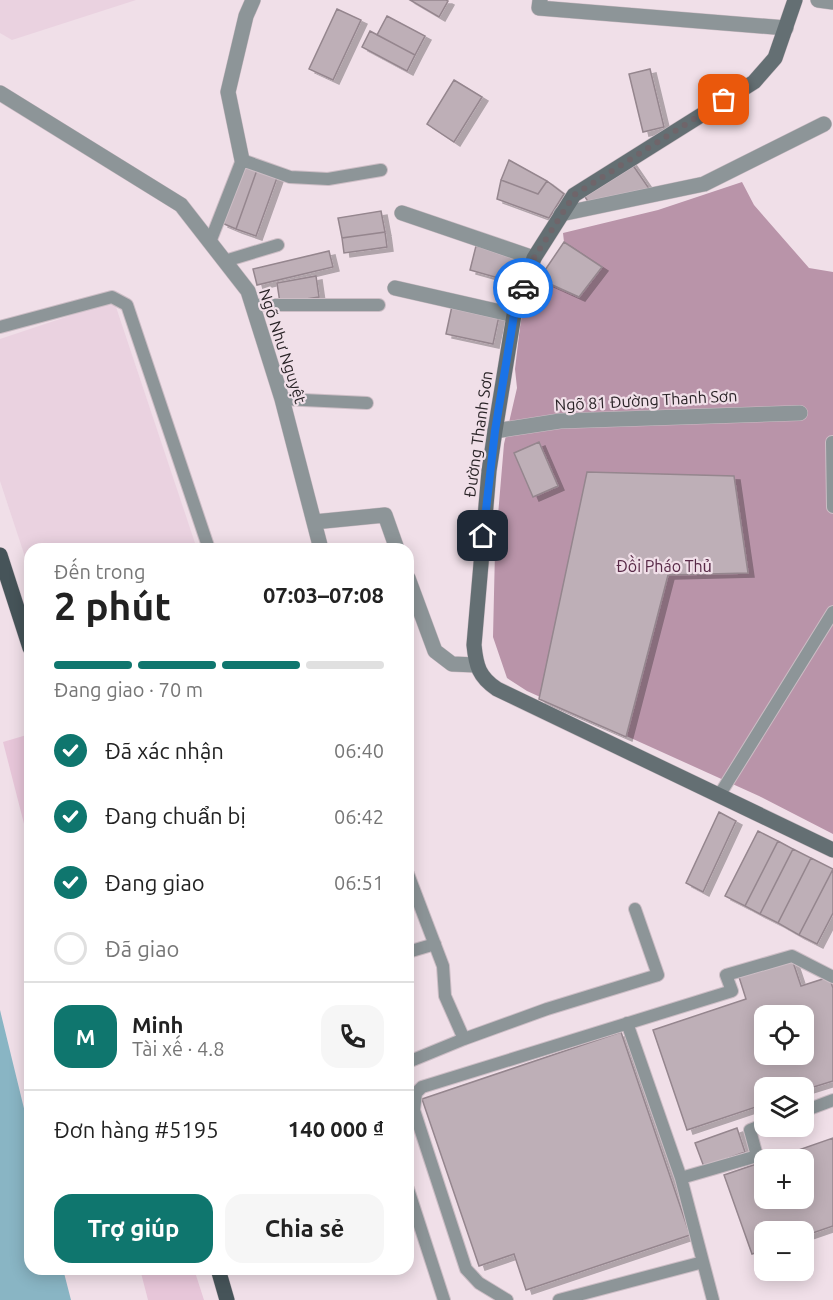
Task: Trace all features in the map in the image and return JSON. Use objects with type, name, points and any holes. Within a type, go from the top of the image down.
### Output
[{"type":"main road","points":[[0,555],[24,629]]},
{"type":"main road","points":[[220,1275],[227,1300]]},
{"type":"street","points":[[242,160],[228,92],[246,16],[253,0]]},
{"type":"street","name":"Đường Thanh Sơn","points":[[476,665],[476,622],[489,471],[514,315],[534,258],[574,195],[754,82],[775,58],[795,0]]},
{"type":"street","points":[[818,0],[833,2]]},
{"type":"street","points":[[539,4],[786,28]]},
{"type":"street","name":"Ngõ Như Nguyệt","points":[[0,93],[181,205],[248,291],[282,399],[319,543]]},
{"type":"street","points":[[561,214],[704,184],[824,124]]},
{"type":"street","points":[[402,213],[534,258]]},
{"type":"street","points":[[395,288],[514,315]]},
{"type":"street","name":"Ngõ 81 Đường Thanh Sơn","points":[[495,431],[571,420],[800,413]]},
{"type":"street","points":[[314,522],[384,515],[395,543]]},
{"type":"street","points":[[414,594],[435,651],[452,664],[476,665],[484,680],[497,689],[833,850]]},
{"type":"lane","points":[[210,242],[242,160],[290,177],[328,179],[381,170]]},
{"type":"lane","points":[[225,261],[278,245]]},
{"type":"lane","points":[[0,327],[112,297],[126,305],[206,543]]},
{"type":"lane","points":[[253,305],[379,305]]},
{"type":"lane","points":[[282,399],[367,403]]},
{"type":"lane","points":[[832,442],[833,507]]},
{"type":"lane","points":[[720,794],[831,619]]},
{"type":"lane","points":[[414,889],[443,966],[446,996],[464,1038]]},
{"type":"lane","points":[[414,1059],[464,1038],[547,1009],[658,975],[635,909]]},
{"type":"lane","points":[[414,950],[435,944]]},
{"type":"lane","points":[[507,1300],[479,1283],[466,1269],[414,1110],[416,1093],[422,1087],[732,991],[726,975],[792,956],[833,977]]},
{"type":"lane","points":[[627,1023],[681,1178],[713,1300]]},
{"type":"lane","points":[[814,1107],[833,1100]]},
{"type":"lane","points":[[681,1178],[757,1156],[750,1130],[754,1129]]},
{"type":"lane","points":[[414,1208],[444,1300]]},
{"type":"lane","points":[[559,1300],[703,1262]]},
{"type":"shaded area","points":[[0,0],[136,0],[12,40],[0,33]]},
{"type":"shaded area","points":[[114,301],[195,543],[24,543],[24,554],[0,481],[0,339]]},
{"type":"shaded area","points":[[24,736],[24,824],[3,742]]},
{"type":"shaded area","points":[[142,1275],[196,1275],[204,1300],[148,1300]]},
{"type":"green space","name":"Đồi Pháo Thủ","points":[[742,182],[754,205],[809,268],[833,272],[833,834],[759,796],[527,691],[507,678],[493,637],[495,551],[504,444],[517,388],[515,369],[521,318],[539,279],[579,297],[601,268],[564,242],[563,233],[658,210]]},
{"type":"water","points":[[0,1010],[24,1108],[24,1275],[65,1275],[71,1300],[0,1300]]},
{"type":"building","points":[[410,0],[446,0],[448,1],[439,17]]},
{"type":"building","points":[[337,9],[361,20],[333,80],[309,69]]},
{"type":"building","points":[[387,16],[425,36],[415,55],[377,35]]},
{"type":"building","points":[[370,31],[415,55],[407,71],[362,47]]},
{"type":"building","points":[[650,69],[664,127],[643,132],[629,74]]},
{"type":"building","points":[[454,80],[482,97],[454,142],[427,124]]},
{"type":"building","points":[[509,160],[547,181],[538,194],[501,180]]},
{"type":"building","points":[[630,161],[650,190],[590,205],[582,192]]},
{"type":"building","points":[[244,162],[258,167],[236,229],[222,223]]},
{"type":"building","points":[[258,167],[278,175],[256,236],[236,229]]},
{"type":"building","points":[[501,180],[538,194],[547,181],[564,194],[549,218],[497,199]]},
{"type":"building","points":[[381,211],[385,232],[342,238],[338,218]]},
{"type":"building","points":[[385,232],[387,247],[344,253],[342,238]]},
{"type":"building","points":[[564,242],[602,267],[579,297],[539,279]]},
{"type":"building","points":[[476,246],[519,257],[513,282],[470,270]]},
{"type":"building","points":[[329,251],[333,267],[257,285],[253,269]]},
{"type":"building","points":[[316,276],[319,297],[280,303],[277,283]]},
{"type":"building","points":[[452,306],[499,316],[493,344],[446,334]]},
{"type":"building","points":[[539,442],[558,486],[533,497],[514,453]]},
{"type":"building","points":[[587,472],[734,476],[748,573],[668,575],[626,737],[539,699]]},
{"type":"building","points":[[719,812],[736,821],[703,892],[686,883]]},
{"type":"building","points":[[758,831],[778,841],[745,906],[725,896]]},
{"type":"building","points":[[778,841],[793,849],[760,914],[745,906]]},
{"type":"building","points":[[793,849],[811,858],[778,923],[760,914]]},
{"type":"building","points":[[811,858],[833,869],[799,935],[778,923]]},
{"type":"building","points":[[833,869],[833,913],[817,944],[799,935]]},
{"type":"building","points":[[792,959],[801,986],[829,977],[833,988],[833,1081],[814,1087],[814,1077],[754,1077],[754,1108],[687,1130],[653,1030],[746,999],[739,977]]},
{"type":"building","points":[[621,1032],[690,1235],[526,1290],[514,1254],[479,1266],[422,1099]]},
{"type":"building","points":[[737,1128],[745,1152],[704,1167],[695,1143]]},
{"type":"building","points":[[833,1138],[833,1226],[814,1233],[814,1221],[754,1221],[754,1253],[752,1254],[724,1175],[754,1165],[754,1209],[814,1209],[814,1149],[802,1149]]},
{"type":"way so far","points":[[523,288],[534,258],[574,195],[724,100]]},
{"type":"route","points":[[483,536],[495,431],[514,315],[523,288]]}]
